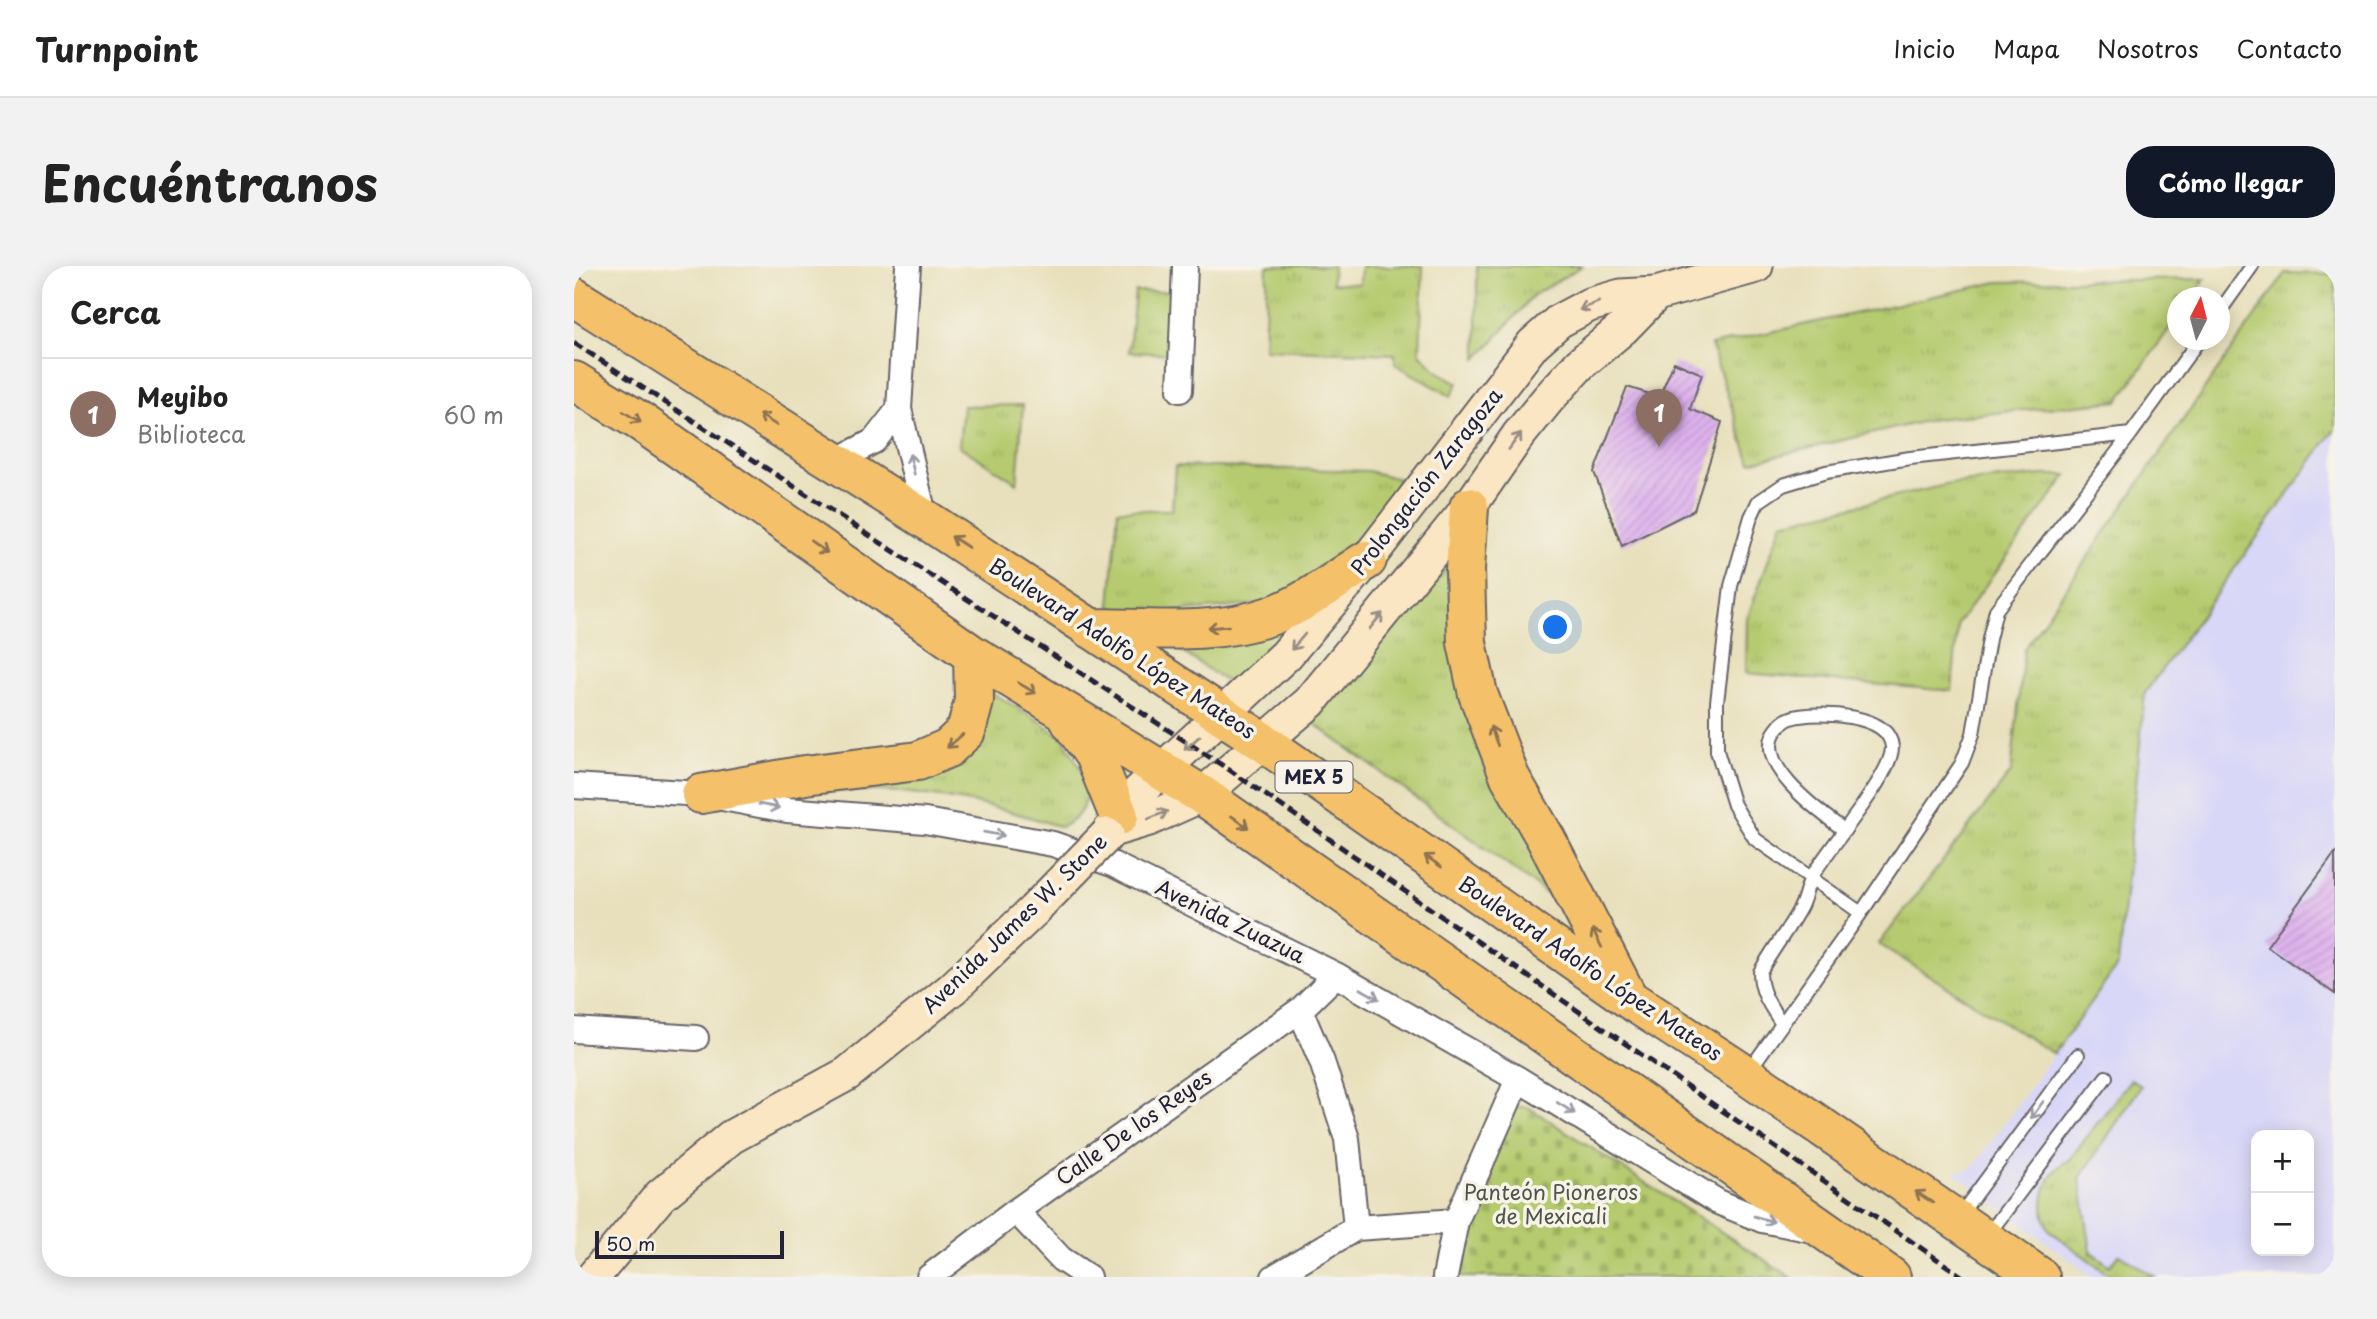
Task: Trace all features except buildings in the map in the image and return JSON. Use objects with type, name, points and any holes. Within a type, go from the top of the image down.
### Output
[{"type":"main road","name":"Prolongación Zaragoza","points":[[1161,770],[1286,655],[1367,560],[1533,344],[1559,321],[1590,305],[1621,296],[1656,294],[1756,266]]},
{"type":"main road","name":"Prolongación Zaragoza","points":[[1263,742],[1310,702],[1469,507],[1518,436],[1548,399],[1580,364],[1623,328],[1656,294]]},
{"type":"main road","name":"Boulevard Adolfo López Mateos","points":[[574,297],[925,519],[1263,742],[1629,999],[1746,1075],[2040,1277]]},
{"type":"main road","points":[[574,381],[652,430],[973,655],[1202,795],[1891,1277]]},
{"type":"main road","points":[[1469,507],[1465,569],[1467,643],[1478,694],[1510,777],[1546,839],[1629,999]]},
{"type":"main road","points":[[1089,628],[1220,628],[1270,616],[1307,598],[1367,560]]},
{"type":"main road","points":[[701,794],[805,775],[918,761],[948,748],[966,732],[974,701],[973,655]]},
{"type":"main road","points":[[1060,708],[1094,755],[1113,827]]},
{"type":"main road","name":"Avenida James W. Stone","points":[[1113,827],[1149,819],[1202,795],[1263,742]]},
{"type":"main road","name":"Avenida James W. Stone","points":[[593,1277],[660,1196],[731,1137],[847,1074],[953,988],[1034,910],[1113,827],[1135,794],[1161,770]]},
{"type":"street","points":[[908,266],[899,409],[925,519]]},
{"type":"street","points":[[1181,390],[1185,266]]},
{"type":"street","points":[[834,463],[874,441],[899,409]]},
{"type":"street","name":"Avenida Zuazua","points":[[574,786],[701,794],[786,810],[925,821],[1054,844],[1112,864],[1336,975],[1518,1079],[1718,1202],[1762,1220],[1827,1232]]},
{"type":"street","name":"Calle De los Reyes","points":[[929,1277],[1016,1211],[1300,1010],[1336,975]]},
{"type":"street","points":[[1300,1010],[1322,1062],[1347,1139],[1356,1228]]},
{"type":"street","points":[[574,1030],[696,1038]]},
{"type":"street","points":[[1445,1277],[1456,1220],[1518,1079]]},
{"type":"street","points":[[1016,1211],[1061,1259],[1088,1277]]},
{"type":"street","points":[[1275,1277],[1356,1228],[1456,1220]]},
{"type":"lane","points":[[2230,297],[2252,266]]},
{"type":"lane","points":[[1746,1075],[1962,762],[1973,734],[1996,610],[2192,350]]},
{"type":"lane","points":[[1861,912],[1755,839],[1734,804],[1717,751],[1717,702],[1731,586],[1758,502],[1783,485],[1826,472],[1910,458],[2131,434]]},
{"type":"lane","points":[[1782,1024],[1764,997],[1760,972],[1801,906],[1811,879],[1863,806],[1891,759],[1892,744],[1884,730],[1868,721],[1846,716],[1797,716],[1784,721],[1769,743],[1773,757],[1803,800],[1844,830]]},
{"type":"lane","points":[[1971,1229],[2078,1055]]},
{"type":"lane","points":[[1971,1229],[2106,1077]]},
{"type":"shaded area","points":[[2335,429],[2335,1277],[2092,1277],[1954,1173],[1972,1168],[2118,965],[2145,693]]},
{"type":"green space","points":[[1267,266],[1333,266],[1332,283],[1360,284],[1361,266],[1423,266],[1420,353],[1437,371],[1458,383],[1451,396],[1395,364],[1395,354],[1264,349]]},
{"type":"green space","points":[[1477,266],[1582,266],[1534,295],[1477,359]]},
{"type":"green space","points":[[2285,273],[2335,274],[2335,429],[2145,693],[2118,965],[2054,1054],[1879,944],[2011,772],[2024,649]]},
{"type":"green space","points":[[2205,279],[2199,287],[2167,287],[2167,332],[2118,401],[1934,419],[1750,462],[1711,345],[1998,282]]},
{"type":"green space","points":[[1135,291],[1184,291],[1179,354],[1129,352]]},
{"type":"green space","points":[[1023,405],[1017,483],[959,446],[963,406]]},
{"type":"green space","points":[[1175,466],[1368,471],[1399,479],[1385,507],[1354,551],[1274,603],[1130,616],[1110,606],[1118,510],[1172,510]]},
{"type":"green space","points":[[2067,475],[1958,623],[1952,691],[1746,673],[1747,619],[1782,523],[1950,484]]},
{"type":"green space","points":[[1450,565],[1565,907],[1312,722]]},
{"type":"green space","points":[[1324,601],[1234,687],[1165,640]]},
{"type":"green space","points":[[987,690],[1063,738],[1090,785],[1081,810],[1068,824],[1061,827],[986,806],[910,793],[781,791],[906,776]]},
{"type":"green space","points":[[2131,1079],[2141,1086],[2080,1178],[2091,1252],[2110,1266],[2119,1254],[2155,1277],[2112,1277],[2050,1231],[2044,1215],[2044,1197],[2049,1179],[2070,1159]]},
{"type":"green space","name":"Panteón Pioneros de Mexicali","points":[[1513,1107],[1528,1107],[1791,1277],[1453,1277],[1464,1225]]},
{"type":"railway","points":[[574,343],[1231,771],[1963,1277]]},
{"type":"place","name":"Meyibo","points":[[1659,447]]}]
